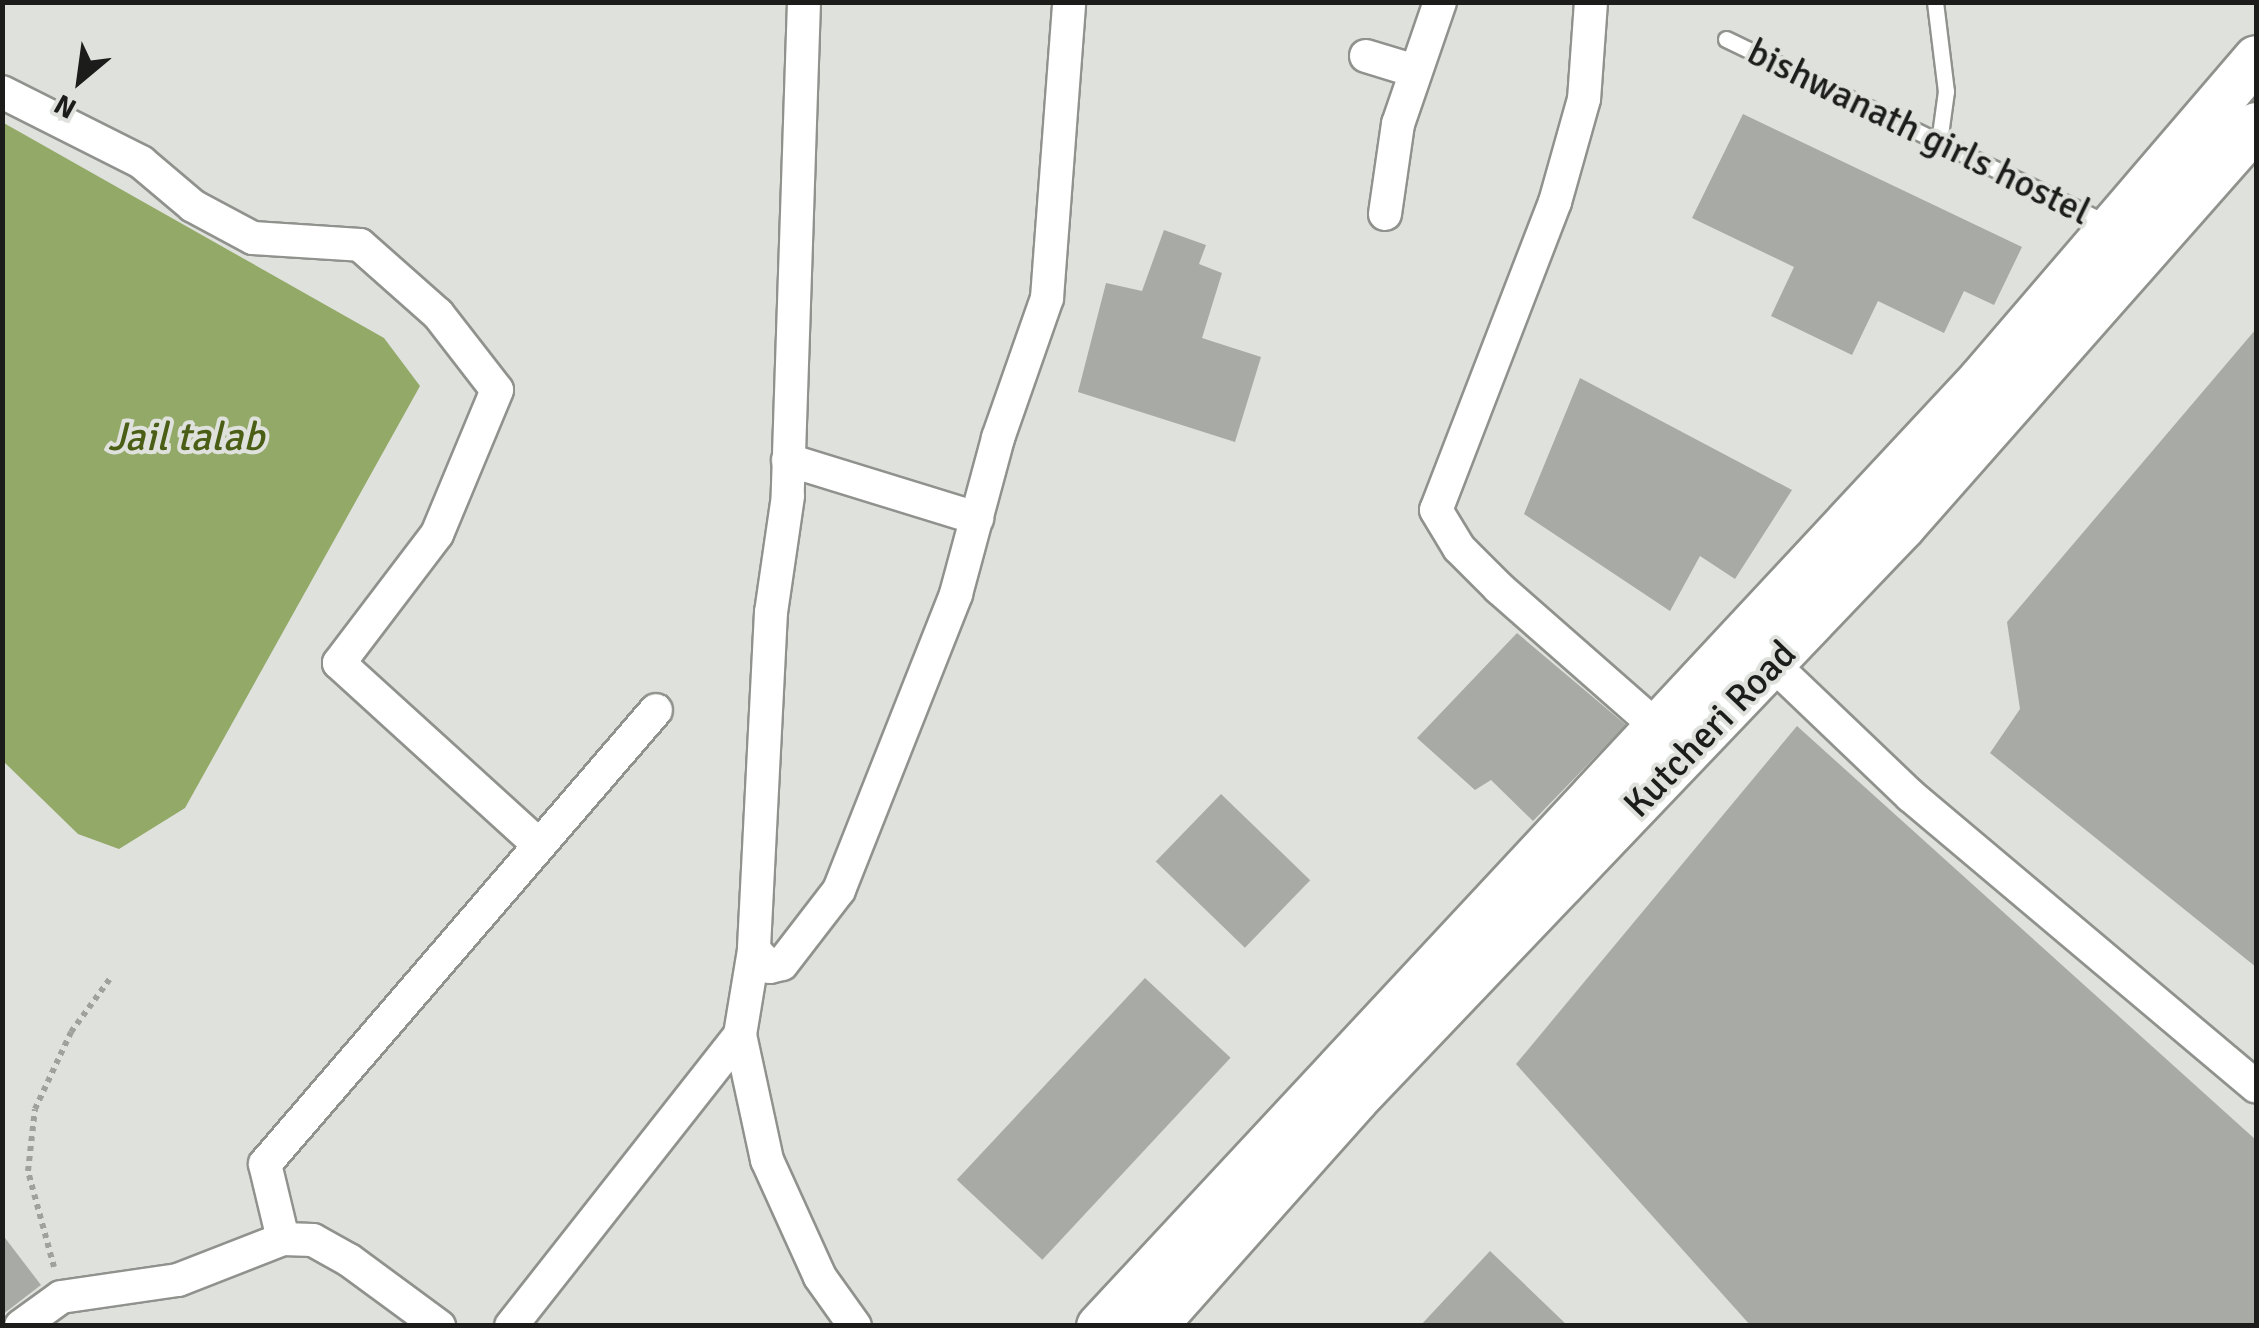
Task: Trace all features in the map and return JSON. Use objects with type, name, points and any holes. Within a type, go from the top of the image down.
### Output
[{"type":"main road","points":[[1099,1326],[1656,726],[1758,649],[1980,380],[2256,58]]},
{"type":"main road","name":"Kutcheri Road","points":[[1154,1326],[1758,649],[2256,125]]},
{"type":"street","points":[[804,2],[788,460],[770,612],[754,950],[740,1036],[768,1160],[820,1277],[855,1326]]},
{"type":"street","points":[[754,950],[770,967],[782,964],[840,890],[956,594],[1047,298],[1070,2]]},
{"type":"street","points":[[1385,214],[1391,153],[1440,2]]},
{"type":"street","points":[[1591,2],[1584,100],[1554,202],[1436,510],[1459,548],[1499,588],[1656,726]]},
{"type":"street","points":[[1366,56],[1415,72]]},
{"type":"street","points":[[2,92],[141,162],[193,206],[254,238],[360,245],[438,314],[497,390],[437,534],[339,663],[537,843]]},
{"type":"street","points":[[788,460],[977,518]]},
{"type":"street","points":[[1758,649],[1911,796],[2256,1087]]},
{"type":"street","points":[[283,1238],[265,1164],[537,843],[656,710]]},
{"type":"street","points":[[511,1326],[740,1036]]},
{"type":"street","points":[[21,1326],[62,1297],[178,1280],[283,1238],[313,1240],[337,1253],[440,1326]]},
{"type":"lane","points":[[1935,2],[1946,91],[1939,142]]},
{"type":"lane","name":"bishwanath girls hostel","points":[[1726,39],[2112,226]]},
{"type":"path","points":[[62,1297],[28,1171],[35,1109],[71,1032],[112,976]]},
{"type":"water","name":"Jail talab","points":[[2,122],[384,338],[420,386],[185,808],[119,849],[78,834],[3,761]]},
{"type":"building","points":[[1743,114],[2022,247],[1994,305],[1964,291],[1944,333],[1878,301],[1852,355],[1771,316],[1794,267],[1692,218]]},
{"type":"building","points":[[1164,230],[1206,245],[1199,264],[1222,273],[1202,338],[1261,357],[1235,442],[1078,392],[1106,283],[1142,291]]},
{"type":"building","points":[[2256,329],[2256,967],[1990,753],[2020,709],[2007,622]]},
{"type":"building","points":[[1580,378],[1792,490],[1735,579],[1700,556],[1670,611],[1524,514]]},
{"type":"building","points":[[1517,633],[1626,725],[1533,821],[1491,780],[1475,790],[1417,738]]},
{"type":"building","points":[[1797,726],[2256,1140],[2256,1326],[1751,1326],[1516,1064]]},
{"type":"building","points":[[1221,794],[1310,880],[1245,948],[1156,862]]},
{"type":"building","points":[[1145,978],[1231,1058],[1042,1260],[957,1180]]},
{"type":"building","points":[[2,1234],[41,1285],[2,1315]]},
{"type":"building","points":[[1490,1251],[1568,1326],[1420,1326]]}]
